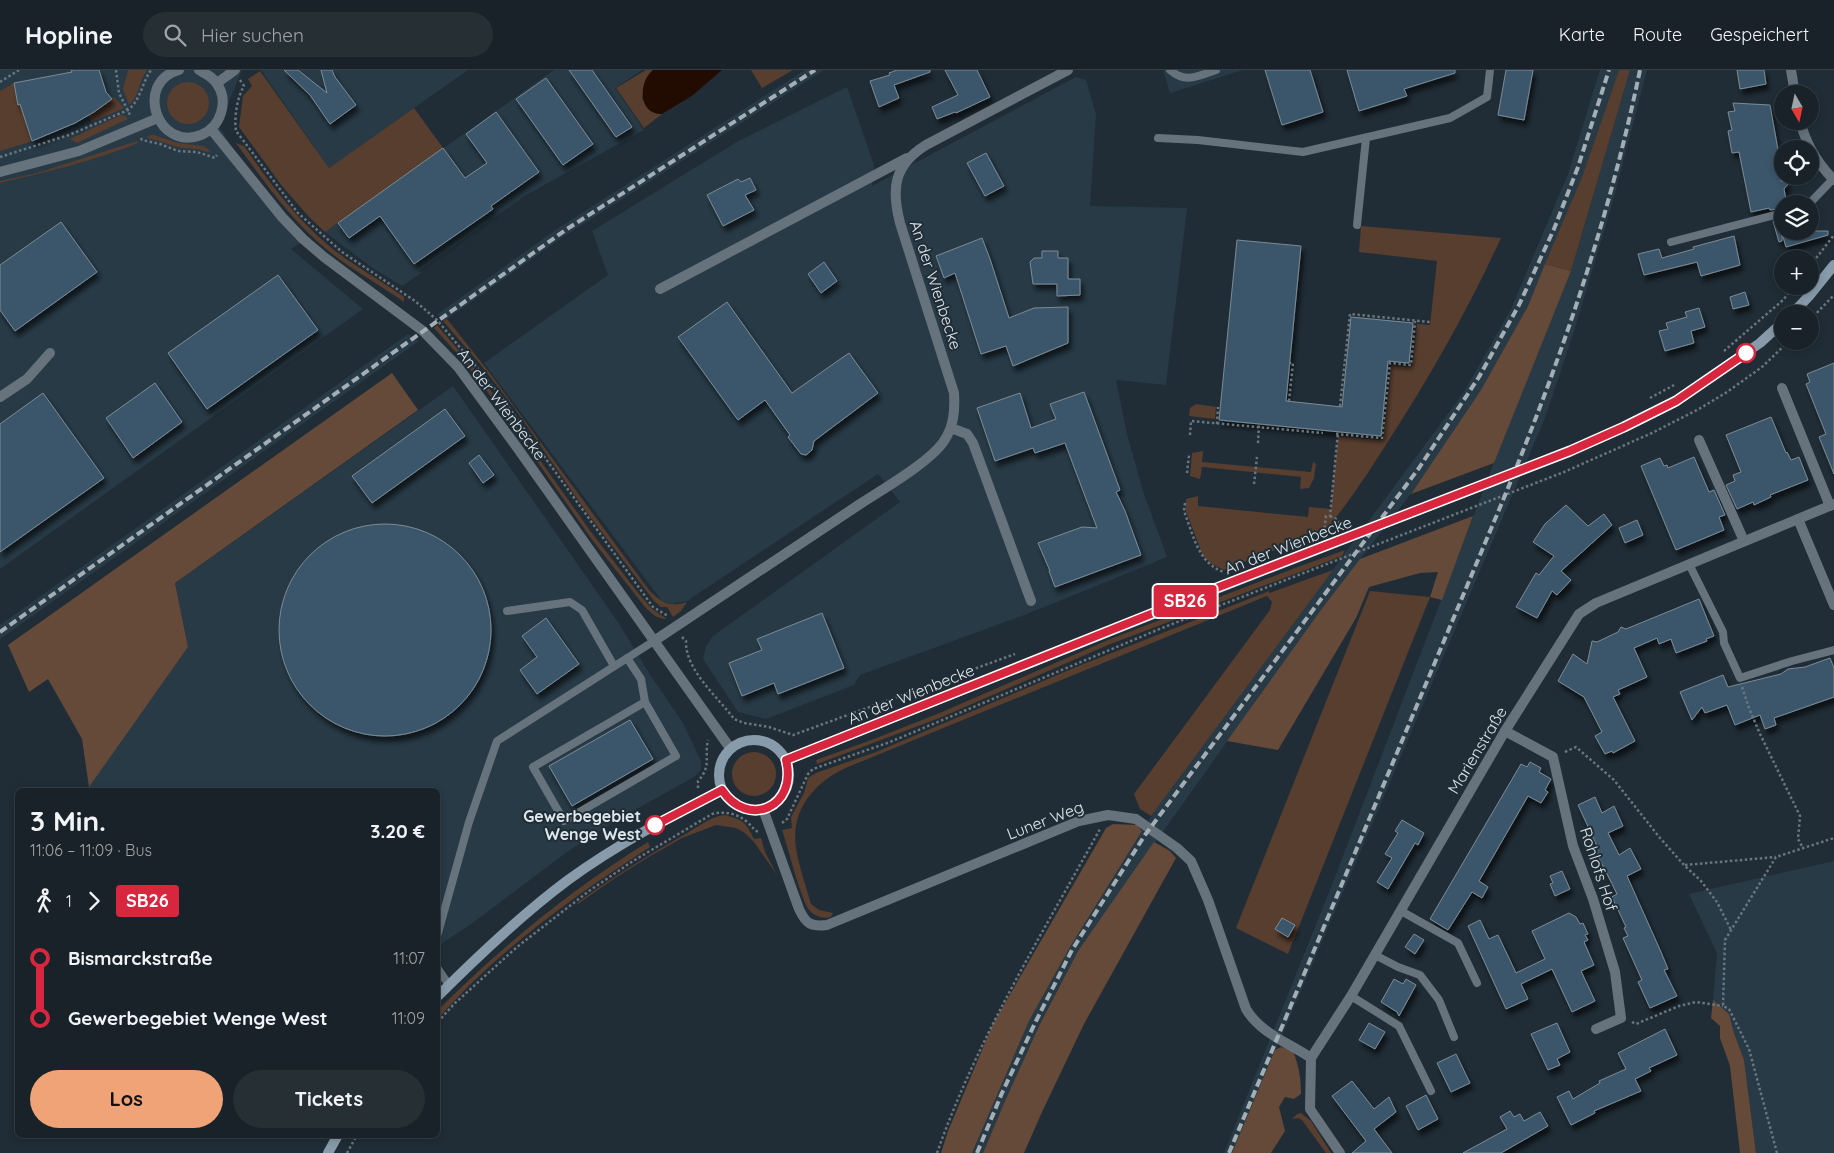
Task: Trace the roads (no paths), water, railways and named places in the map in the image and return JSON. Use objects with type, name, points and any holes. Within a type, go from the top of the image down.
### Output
[{"type":"street","points":[[179,70],[166,76],[159,85],[154,102],[158,118],[164,127],[172,133],[192,137],[202,135],[211,129],[218,121],[222,112],[223,102],[217,83],[209,75],[199,70]]},
{"type":"street","points":[[217,83],[235,70]]},
{"type":"street","name":"An der Wienbecke","points":[[654,641],[901,476],[935,452],[944,441],[951,428],[955,406],[954,393],[896,206],[895,186],[897,178],[903,165],[926,144],[1068,70]]},
{"type":"street","points":[[1791,70],[1793,85]]},
{"type":"street","points":[[0,172],[79,151],[158,118]]},
{"type":"street","name":"An der Wienbecke","points":[[211,129],[282,217],[303,239],[422,331],[458,367],[505,430],[730,748]]},
{"type":"street","points":[[1803,130],[1816,159],[1833,180]]},
{"type":"street","name":"An der Wienbecke","points":[[660,289],[912,155]]},
{"type":"street","points":[[1800,305],[1834,265]]},
{"type":"street","name":"An der Wienbecke","points":[[786,760],[1597,439],[1676,401],[1760,343],[1774,330]]},
{"type":"street","points":[[0,397],[27,379],[50,353]]},
{"type":"street","name":"Marienstraße","points":[[1311,1058],[1352,996],[1504,731],[1579,614],[1596,603],[1832,505],[1782,388]]},
{"type":"street","points":[[951,428],[967,434],[973,443],[1031,601]]},
{"type":"street","points":[[1700,440],[1744,541]]},
{"type":"street","points":[[1798,519],[1834,606]]},
{"type":"street","name":"Rohlofs Hof","points":[[1504,731],[1553,757],[1573,846],[1593,899],[1615,972],[1621,1018],[1596,1029]]},
{"type":"street","points":[[750,739],[761,740],[771,744],[780,751],[786,760],[789,772],[788,784],[783,795],[774,804],[763,809],[753,810],[735,804],[727,798],[722,790],[719,768],[723,757],[730,748],[740,742],[750,739]]},
{"type":"street","points":[[440,994],[510,927],[568,880],[632,838],[722,790]]},
{"type":"street","name":"Luner Weg","points":[[763,809],[799,909],[808,922],[814,926],[826,925],[1079,821],[1108,815],[1136,819],[1177,848],[1191,861],[1208,900],[1250,1017],[1268,1032],[1311,1058]]},
{"type":"street","points":[[1311,1058],[1310,1109],[1340,1153]]},
{"type":"street","points":[[328,1153],[336,1138]]},
{"type":"lane","points":[[1170,70],[1180,78],[1193,78],[1216,70]]},
{"type":"lane","points":[[1158,138],[1198,140],[1303,152],[1450,118],[1487,97],[1490,70]]},
{"type":"lane","points":[[1357,225],[1366,138]]},
{"type":"lane","points":[[1818,195],[1833,180]]},
{"type":"lane","points":[[1671,242],[1774,215]]},
{"type":"lane","points":[[1689,564],[1723,632],[1724,643],[1740,678],[1834,650]]},
{"type":"lane","points":[[507,611],[570,602],[582,610],[614,666]]},
{"type":"lane","points":[[440,926],[469,822],[497,741],[654,641]]},
{"type":"lane","points":[[627,658],[641,679],[645,702],[676,756],[564,821],[533,768],[645,702]]},
{"type":"lane","points":[[1401,911],[1458,943],[1478,983]]},
{"type":"lane","points":[[1375,956],[1420,975],[1439,1000],[1454,1037]]},
{"type":"lane","points":[[440,972],[449,985]]},
{"type":"lane","points":[[1352,996],[1399,1026],[1431,1091]]},
{"type":"railway","points":[[0,632],[567,229],[815,70]]},
{"type":"railway","points":[[977,1153],[1002,1093],[1072,950],[1145,835],[1419,468],[1479,377],[1519,305],[1554,229],[1578,167],[1609,70]]},
{"type":"railway","points":[[1229,1153],[1523,452],[1563,345],[1598,236],[1628,126],[1640,70]]},
{"type":"place","name":"Gewerbegebiet Wenge West","points":[[655,825]]}]
